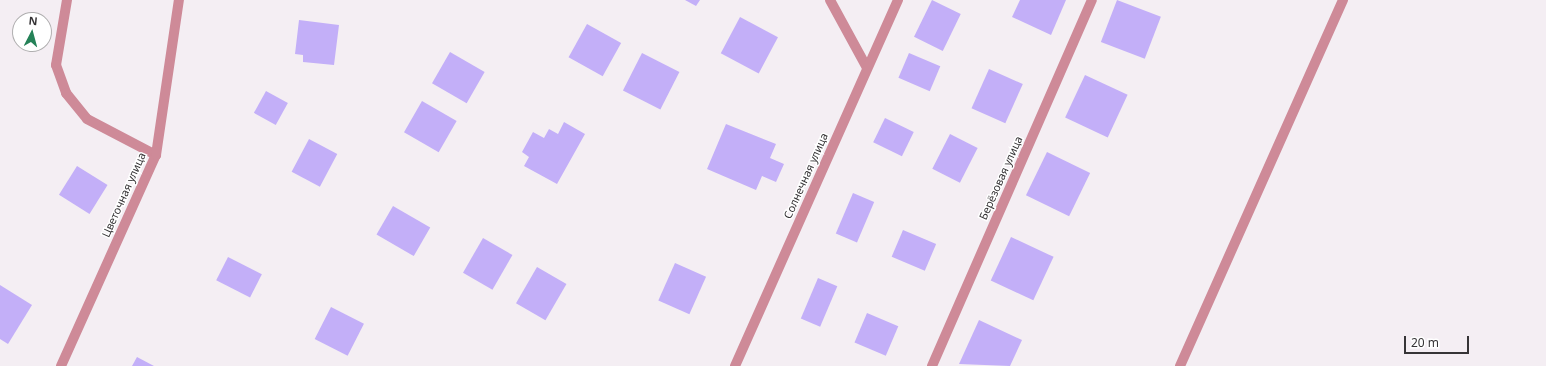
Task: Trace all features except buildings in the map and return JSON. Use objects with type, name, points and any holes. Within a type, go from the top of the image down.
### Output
[{"type":"street","points":[[67,0],[56,65],[66,93],[87,120],[156,155]]},
{"type":"street","name":"Цветочная улица","points":[[61,366],[156,155],[179,0]]},
{"type":"street","points":[[830,0],[868,68]]},
{"type":"street","name":"Солнечная улица","points":[[734,366],[898,0]]},
{"type":"street","name":"Берёзовая улица","points":[[932,366],[1092,0]]},
{"type":"street","points":[[1180,366],[1343,0]]}]
